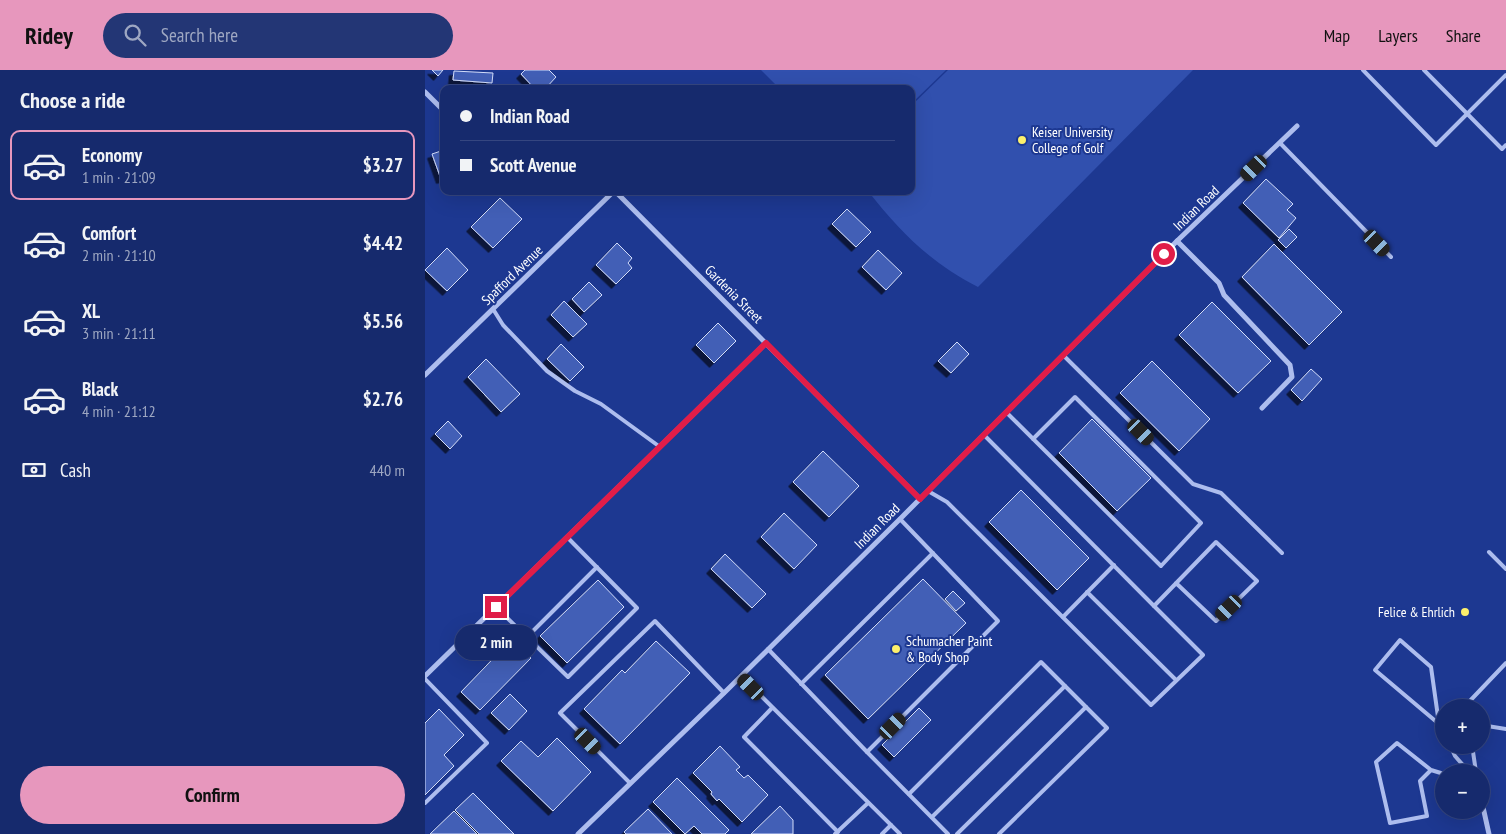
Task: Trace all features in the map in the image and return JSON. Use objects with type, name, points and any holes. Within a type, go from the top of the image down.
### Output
[{"type":"street","points":[[425,92],[440,106]]},
{"type":"street","name":"Indian Road","points":[[578,834],[900,519],[1177,241],[1297,126]]},
{"type":"street","name":"Spafford Avenue","points":[[425,375],[611,195]]},
{"type":"street","name":"Gardenia Street","points":[[619,195],[920,499]]},
{"type":"street","points":[[1177,241],[1219,283],[1224,295],[1290,365],[1291,377],[1262,408]]},
{"type":"street","points":[[425,677],[766,343]]},
{"type":"street","points":[[1486,819],[1489,834]]},
{"type":"lane","points":[[1363,70],[1436,146],[1506,75]]},
{"type":"lane","points":[[1424,70],[1502,149],[1506,145]]},
{"type":"lane","points":[[1280,143],[1391,257]]},
{"type":"lane","points":[[493,309],[503,325],[547,371],[575,391],[601,404],[660,447]]},
{"type":"lane","points":[[1063,355],[1193,484],[1221,493],[1282,553]]},
{"type":"lane","points":[[1006,412],[1033,439],[1161,566],[1201,523],[1075,397],[1033,439]]},
{"type":"lane","points":[[928,491],[947,502],[1151,705],[1203,655],[984,435]]},
{"type":"lane","points":[[867,752],[998,621],[900,519]]},
{"type":"lane","points":[[496,607],[568,677],[637,608],[567,537]]},
{"type":"lane","points":[[1154,606],[1176,583],[1216,542],[1257,581],[1216,621],[1176,583]]},
{"type":"lane","points":[[1489,552],[1506,569]]},
{"type":"lane","points":[[801,684],[933,554]]},
{"type":"lane","points":[[1063,617],[1114,565]]},
{"type":"lane","points":[[527,637],[597,567]]},
{"type":"lane","points":[[1087,592],[1176,680]]},
{"type":"lane","points":[[630,783],[560,713],[655,621],[724,693]]},
{"type":"lane","points":[[1400,640],[1431,667],[1439,724],[1375,670],[1400,640]]},
{"type":"lane","points":[[768,649],[948,834]]},
{"type":"lane","points":[[909,794],[1041,662],[1107,728],[999,834]]},
{"type":"lane","points":[[1472,699],[1506,663]]},
{"type":"lane","points":[[741,676],[900,834]]},
{"type":"lane","points":[[425,677],[487,743],[425,803]]},
{"type":"lane","points":[[931,817],[1065,686]]},
{"type":"lane","points":[[957,834],[1086,707]]},
{"type":"lane","points":[[772,708],[744,737],[837,833],[868,803]]},
{"type":"lane","points":[[1490,726],[1506,729]]},
{"type":"lane","points":[[1431,770],[1420,781],[1427,816],[1390,823],[1376,762],[1397,743],[1435,771]]},
{"type":"lane","points":[[1454,754],[1462,764]]},
{"type":"lane","points":[[882,834],[891,826]]},
{"type":"shaded area","points":[[761,70],[946,70],[915,100],[915,85],[776,85]]},
{"type":"shaded area","name":"Keiser University College of Golf","points":[[948,70],[1193,70],[978,287],[945,268],[917,245],[892,220],[871,195],[915,195],[915,102]]},
{"type":"building","points":[[432,70],[443,70],[438,76]]},
{"type":"building","points":[[525,70],[549,70],[556,77],[549,85],[531,85],[521,74]]},
{"type":"building","points":[[454,71],[493,73],[492,83],[453,80]]},
{"type":"building","points":[[440,151],[440,176],[432,154]]},
{"type":"building","points":[[1266,179],[1293,204],[1287,210],[1296,218],[1279,238],[1243,203]]},
{"type":"building","points":[[500,198],[522,219],[493,248],[471,227]]},
{"type":"building","points":[[847,209],[871,232],[856,247],[832,224]]},
{"type":"building","points":[[1289,229],[1297,237],[1286,248],[1278,240]]},
{"type":"building","points":[[617,243],[632,258],[628,263],[632,268],[616,284],[596,265]]},
{"type":"building","points":[[1274,244],[1342,312],[1309,345],[1242,277]]},
{"type":"building","points":[[447,248],[468,270],[447,291],[425,270]]},
{"type":"building","points":[[878,250],[902,273],[886,290],[862,267]]},
{"type":"building","points":[[589,282],[602,295],[584,312],[572,299]]},
{"type":"building","points":[[564,301],[587,324],[573,337],[551,315]]},
{"type":"building","points":[[1212,302],[1271,361],[1238,393],[1179,335]]},
{"type":"building","points":[[718,323],[736,341],[714,363],[696,345]]},
{"type":"building","points":[[957,342],[969,354],[951,373],[938,361]]},
{"type":"building","points":[[561,344],[584,367],[570,381],[547,359]]},
{"type":"building","points":[[486,359],[520,394],[501,412],[468,377]]},
{"type":"building","points":[[1152,361],[1210,419],[1179,451],[1120,393]]},
{"type":"building","points":[[1311,369],[1322,379],[1302,401],[1291,390]]},
{"type":"building","points":[[1092,419],[1151,478],[1117,511],[1059,453]]},
{"type":"building","points":[[448,421],[462,436],[450,449],[435,434]]},
{"type":"building","points":[[823,451],[859,486],[829,517],[793,482]]},
{"type":"building","points":[[1021,490],[1089,558],[1057,590],[989,522]]},
{"type":"building","points":[[784,513],[817,545],[794,569],[761,537]]},
{"type":"building","points":[[725,554],[766,594],[752,608],[711,569]]},
{"type":"building","name":"Schumacher Paint & Body Shop","points":[[923,579],[966,623],[868,719],[825,675]]},
{"type":"building","points":[[598,580],[624,607],[567,663],[540,636]]},
{"type":"building","points":[[953,591],[965,603],[956,611],[945,599]]},
{"type":"building","points":[[512,639],[531,658],[480,710],[461,692]]},
{"type":"building","points":[[656,641],[690,673],[620,744],[584,709],[622,670],[625,673]]},
{"type":"building","points":[[510,694],[527,711],[509,730],[491,713]]},
{"type":"building","points":[[919,708],[931,720],[894,757],[882,745]]},
{"type":"building","points":[[439,709],[464,735],[444,755],[454,766],[425,795],[425,723]]},
{"type":"building","points":[[557,738],[591,772],[553,811],[501,761],[521,741],[538,757]]},
{"type":"building","points":[[720,746],[740,767],[736,770],[744,778],[748,775],[768,795],[742,822],[719,799],[717,801],[711,794],[712,792],[693,773]]},
{"type":"building","points":[[677,778],[729,830],[725,834],[702,834],[694,826],[685,834],[653,802]]},
{"type":"building","points":[[473,793],[514,834],[479,834],[455,810]]},
{"type":"building","points":[[780,806],[793,820],[793,834],[751,834]]},
{"type":"building","points":[[648,809],[672,834],[626,834],[624,832]]},
{"type":"building","points":[[454,811],[477,834],[430,834]]},
{"type":"place","name":"Keiser University College of Golf","points":[[1022,140]]},
{"type":"place","name":"Felice & Ehrlich","points":[[1465,612]]},
{"type":"place","name":"Schumacher Paint & Body Shop","points":[[896,649]]},
{"type":"route","points":[[496,607],[766,343],[920,499],[1164,254]]}]
